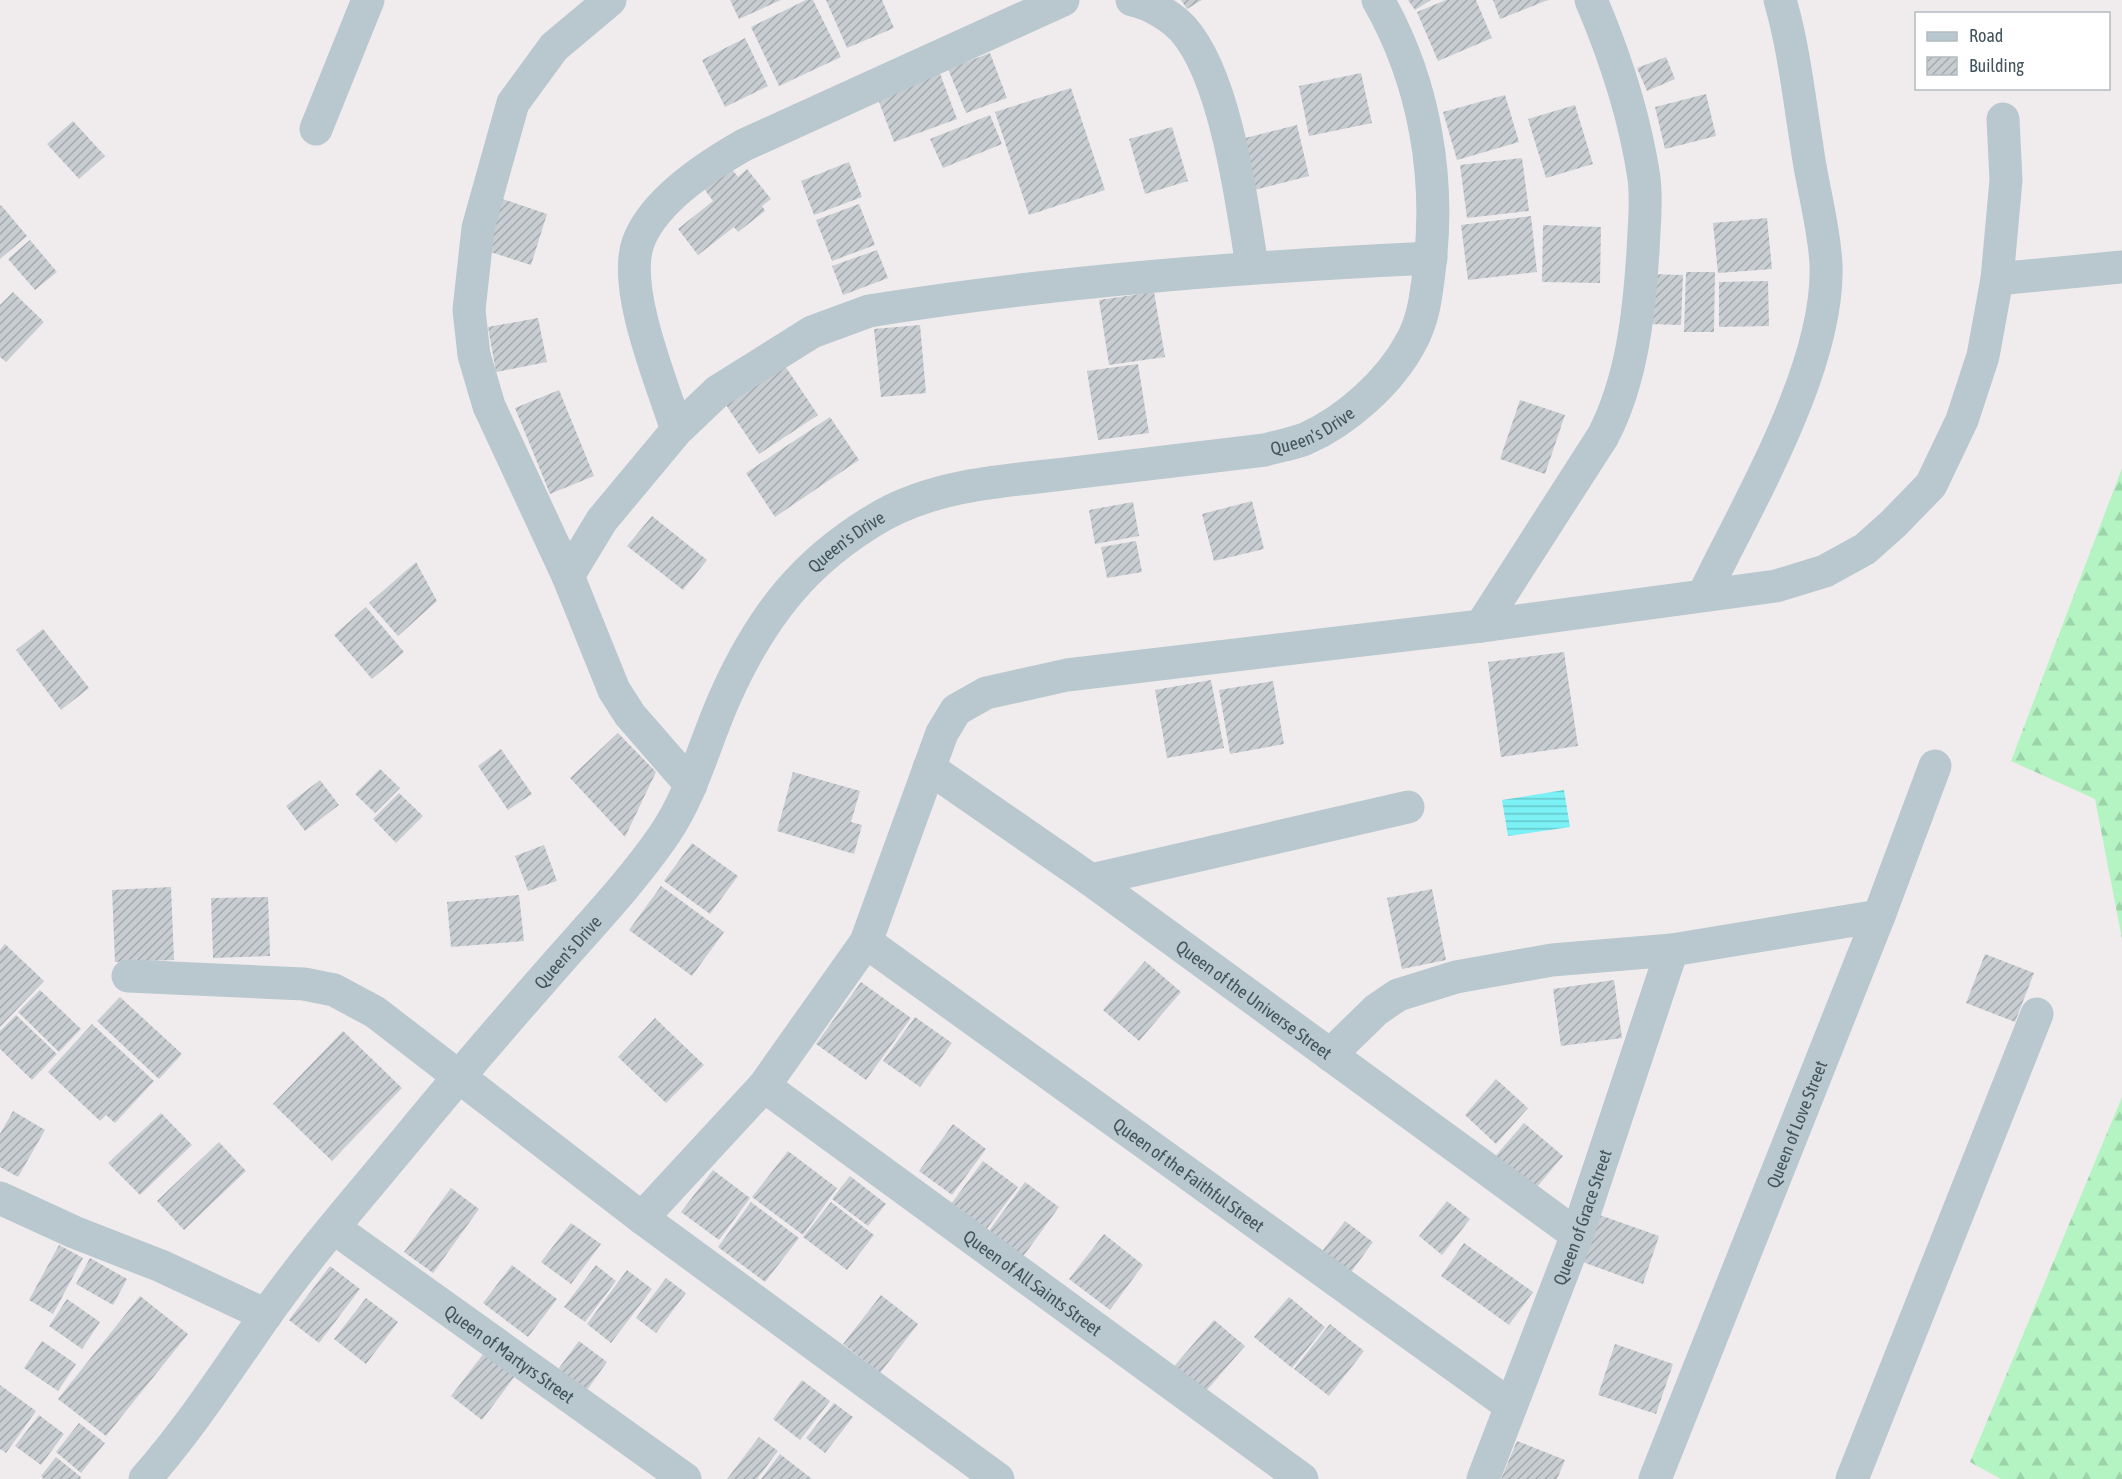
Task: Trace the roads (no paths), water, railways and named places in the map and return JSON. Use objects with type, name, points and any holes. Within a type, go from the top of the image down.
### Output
[{"type":"street","points":[[316,129],[368,0]]},
{"type":"street","points":[[610,0],[554,47],[513,103],[478,228],[469,310],[474,355],[489,406],[568,576],[614,690],[630,716],[691,785]]},
{"type":"street","points":[[677,430],[643,324],[633,268],[637,245],[644,229],[658,212],[706,166],[744,145],[1063,0]]},
{"type":"street","points":[[1132,0],[1143,2],[1182,28],[1192,40],[1213,84],[1237,171],[1252,266]]},
{"type":"street","name":"Queen's Drive","points":[[145,1479],[209,1398],[266,1315],[334,1228],[458,1076],[632,877],[666,832],[691,785],[726,695],[756,635],[788,590],[830,550],[884,515],[929,495],[981,484],[1265,450],[1304,439],[1332,424],[1358,404],[1389,374],[1406,350],[1425,308],[1431,258],[1433,201],[1428,137],[1412,75],[1378,0]]},
{"type":"street","points":[[1481,626],[1603,436],[1616,411],[1632,345],[1640,298],[1645,217],[1644,181],[1637,142],[1608,39],[1591,0]]},
{"type":"street","points":[[1704,594],[1791,415],[1814,346],[1822,305],[1826,264],[1794,61],[1780,0]]},
{"type":"street","points":[[642,1218],[765,1086],[866,942],[942,733],[956,710],[986,693],[1067,675],[1481,626],[1776,586],[1825,571],[1865,549],[1893,524],[1931,484],[1962,420],[1983,356],[1997,279],[2006,180],[2003,119]]},
{"type":"street","points":[[568,576],[602,520],[677,430],[718,391],[812,332],[869,311],[999,293],[1252,266],[1431,258]]},
{"type":"street","points":[[1997,279],[2122,267]]},
{"type":"street","name":"Queen of Love Street","points":[[1655,1479],[1879,916],[1935,766]]},
{"type":"street","name":"Queen of the Universe Street","points":[[929,768],[1091,880],[1577,1235]]},
{"type":"street","points":[[1091,880],[1408,807]]},
{"type":"street","points":[[1330,1055],[1376,1010],[1398,995],[1456,977],[1552,960],[1671,950],[1879,916]]},
{"type":"street","name":"Queen of the Faithful Street","points":[[866,942],[1511,1406]]},
{"type":"street","name":"Queen of Grace Street","points":[[1483,1479],[1577,1235],[1671,950]]},
{"type":"street","points":[[128,976],[304,984],[333,990],[375,1012],[642,1218],[998,1479]]},
{"type":"street","points":[[1852,1479],[2037,1014]]},
{"type":"street","name":"Queen of All Saints Street","points":[[765,1086],[1302,1479]]},
{"type":"street","points":[[0,1198],[74,1232],[161,1266],[266,1315]]},
{"type":"street","name":"Queen of Martyrs Street","points":[[334,1228],[686,1479]]},
{"type":"water","points":[[1564,790],[1570,827],[1508,836],[1502,800]]}]
